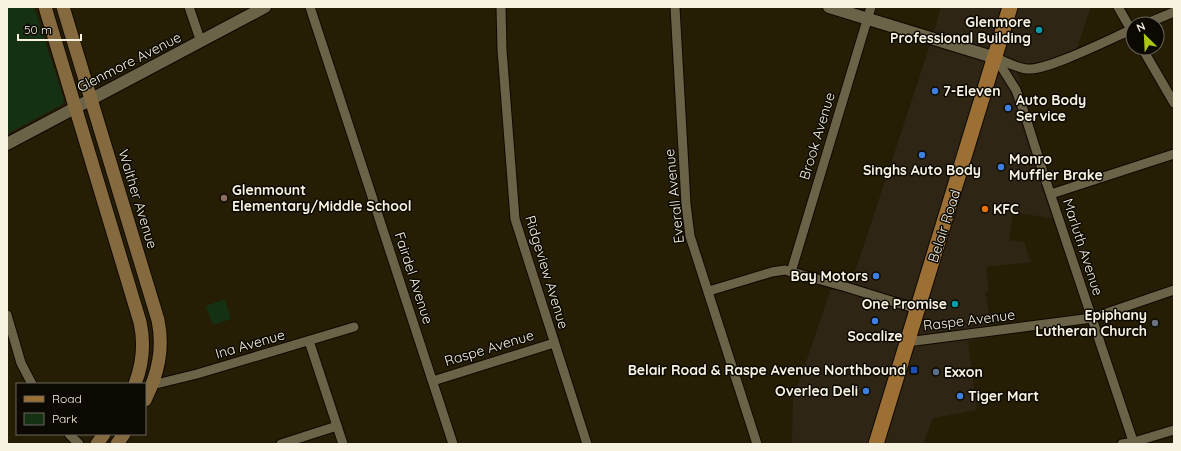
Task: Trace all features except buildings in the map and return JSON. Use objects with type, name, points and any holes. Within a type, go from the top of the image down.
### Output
[{"type":"main road","points":[[45,7],[140,322],[143,341],[142,358],[136,383]]},
{"type":"main road","name":"Walther Avenue","points":[[63,7],[92,99],[158,320],[162,338],[161,354],[152,385],[146,398]]},
{"type":"main road","name":"Belair Road","points":[[876,444],[996,58],[1010,7]]},
{"type":"main road","points":[[97,444],[103,435]]},
{"type":"main road","points":[[117,444],[123,435]]},
{"type":"street","points":[[189,7],[201,42]]},
{"type":"street","name":"Glenmore Avenue","points":[[7,144],[265,7]]},
{"type":"street","name":"Fairdel Avenue","points":[[310,7],[453,444]]},
{"type":"street","name":"Ridgeview Avenue","points":[[501,7],[502,50],[516,219],[587,444]]},
{"type":"street","name":"Everall Avenue","points":[[675,7],[687,221],[696,258],[757,444]]},
{"type":"street","points":[[829,7],[870,13],[1022,68],[1029,69],[1045,66],[1125,34]]},
{"type":"street","points":[[1118,7],[1125,19]]},
{"type":"street","points":[[1164,16],[1174,12]]},
{"type":"street","name":"Brook Avenue","points":[[791,272],[870,13]]},
{"type":"street","points":[[1147,56],[1174,103]]},
{"type":"street","name":"Marluth Avenue","points":[[996,58],[1012,82],[1026,115],[1134,443]]},
{"type":"street","points":[[1012,82],[1014,75],[1022,68]]},
{"type":"street","points":[[1051,194],[1174,154]]},
{"type":"street","name":"Raspe Avenue","points":[[708,291],[772,272],[785,270],[917,309]]},
{"type":"street","name":"Raspe Avenue","points":[[907,342],[1092,318],[1174,290]]},
{"type":"street","points":[[7,315],[21,363],[31,383]]},
{"type":"street","name":"Ina Avenue","points":[[152,385],[197,374],[354,327]]},
{"type":"street","points":[[309,341],[343,444]]},
{"type":"street","name":"Raspe Avenue","points":[[433,380],[554,343]]},
{"type":"street","points":[[281,444],[337,426]]},
{"type":"street","points":[[1122,444],[1134,443],[1174,430]]},
{"type":"street","points":[[70,435],[79,444]]},
{"type":"shaded area","points":[[941,7],[1091,7],[1073,59],[1031,74],[1017,72],[1021,83],[1013,87],[1055,219],[1013,212],[1009,240],[1024,242],[1031,262],[986,267],[989,291],[985,292],[993,337],[968,341],[977,410],[933,418],[923,444],[792,444],[793,400],[831,289],[848,293],[930,45]]},
{"type":"green space","points":[[7,7],[34,7],[64,100],[63,104],[7,134]]},
{"type":"green space","points":[[225,300],[231,319],[213,325],[206,306]]},
{"type":"place","name":"Glenmore Professional Building","points":[[1039,30]]},
{"type":"place","name":"7-Eleven","points":[[935,91]]},
{"type":"place","name":"Auto Body Service","points":[[1008,108]]},
{"type":"place","name":"Singhs Auto Body","points":[[922,155]]},
{"type":"place","name":"Monro Muffler Brake","points":[[1001,167]]},
{"type":"place","name":"Glenmount Elementary/Middle School","points":[[224,198]]},
{"type":"place","name":"KFC","points":[[985,209]]},
{"type":"place","name":"Bay Motors","points":[[876,276]]},
{"type":"place","name":"One Promise","points":[[955,304]]},
{"type":"place","name":"Socalize","points":[[875,321]]},
{"type":"place","name":"Epiphany Lutheran Church","points":[[1155,323]]},
{"type":"place","name":"Belair Road & Raspe Avenue Northbound","points":[[914,370]]},
{"type":"place","name":"Exxon","points":[[936,372]]},
{"type":"place","name":"Overlea Deli","points":[[866,391]]},
{"type":"place","name":"Tiger Mart","points":[[960,396]]}]
